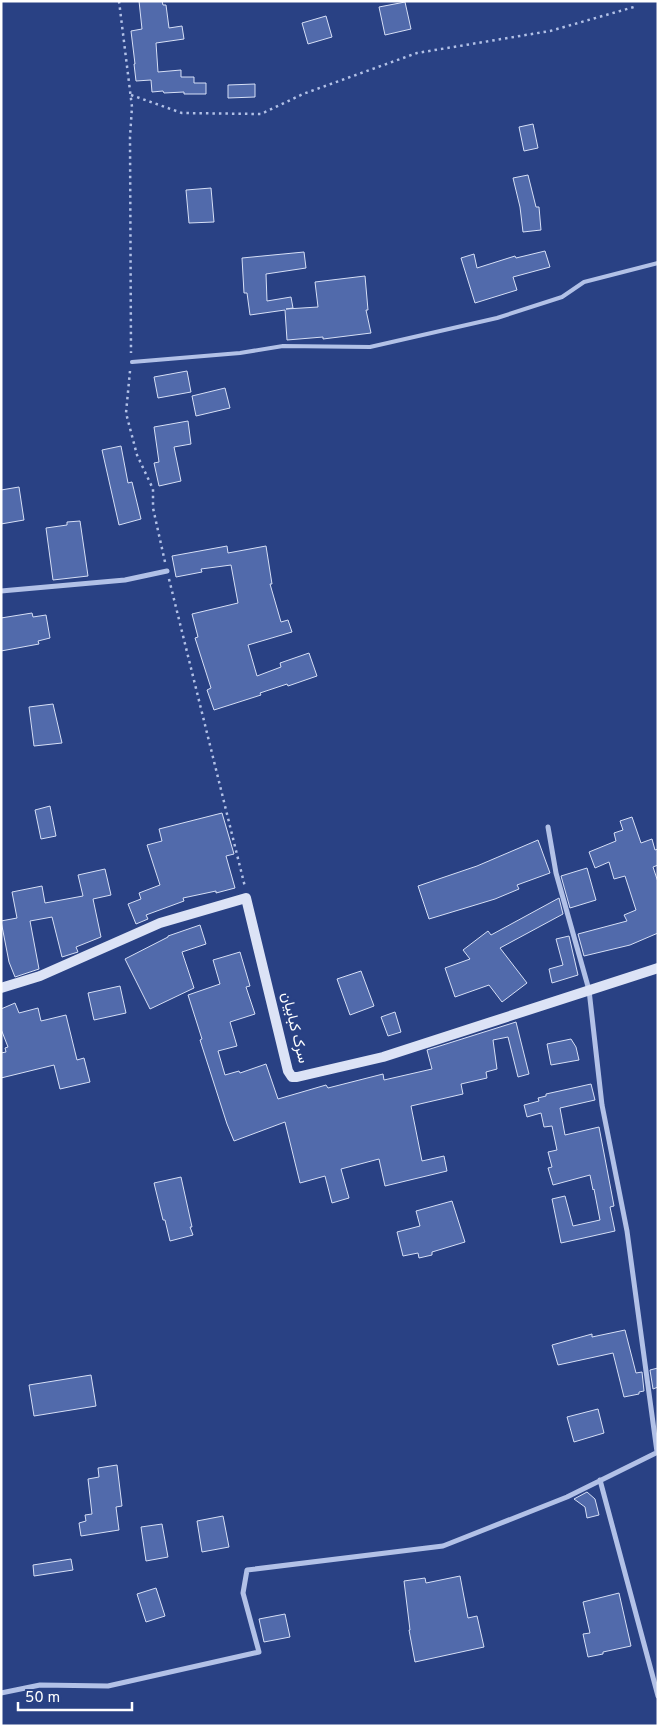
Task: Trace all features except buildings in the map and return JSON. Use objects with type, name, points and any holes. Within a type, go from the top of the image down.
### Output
[{"type":"street","points":[[1,591],[124,580],[167,571]]},
{"type":"street","points":[[1,1693],[40,1685],[108,1686],[258,1652],[243,1593],[247,1570],[443,1546],[567,1497],[658,1452],[627,1231],[602,1104],[589,990],[556,873],[548,827]]},
{"type":"street","points":[[1,988],[40,976],[160,923],[246,898]]},
{"type":"street","name":"سرک کبابیان","points":[[246,898],[288,1071],[292,1077],[383,1057],[658,968]]},
{"type":"street","points":[[600,1480],[658,1696]]},
{"type":"lane","points":[[132,362],[240,353],[283,346],[370,346],[497,318],[562,297],[584,282],[658,263]]},
{"type":"path","points":[[119,1],[131,96],[132,362],[126,413],[137,455],[153,489],[153,508],[167,571],[245,881],[246,898]]},
{"type":"path","points":[[131,96],[182,113],[261,114],[303,94],[416,53],[550,31],[634,7]]}]
